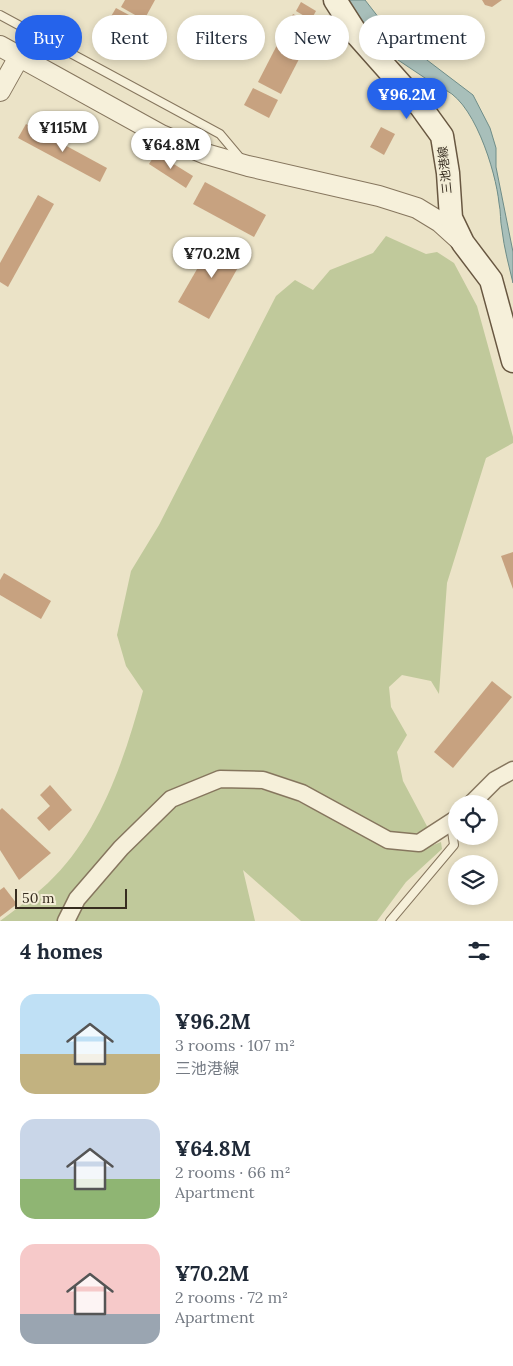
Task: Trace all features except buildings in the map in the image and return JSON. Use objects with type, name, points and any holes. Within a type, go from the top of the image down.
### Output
[{"type":"main road","name":"三池港線","points":[[335,0],[358,36],[421,107],[442,136],[448,174],[451,218],[463,243],[491,280],[513,361]]},
{"type":"street","points":[[0,46],[15,55]]},
{"type":"street","points":[[0,91],[17,60]]},
{"type":"street","points":[[24,60],[161,135],[206,154],[248,166],[379,196],[417,208],[440,222],[463,243]]},
{"type":"street","points":[[480,795],[495,780],[513,770]]},
{"type":"street","points":[[66,921],[77,899],[114,856],[172,799],[220,779],[263,780],[302,793],[388,840],[418,843],[448,825]]},
{"type":"lane","points":[[0,15],[220,134],[248,166]]},
{"type":"lane","points":[[390,921],[454,845]]},
{"type":"green space","points":[[386,236],[426,254],[437,252],[454,263],[477,306],[513,437],[513,443],[486,458],[447,583],[439,694],[431,681],[402,675],[389,687],[391,707],[407,735],[397,752],[403,781],[429,830],[408,835],[388,833],[290,779],[261,772],[232,770],[192,781],[163,798],[57,921],[0,921],[48,883],[66,863],[82,842],[108,794],[128,742],[143,691],[126,666],[117,635],[131,571],[159,525],[276,296],[295,280],[313,290],[330,270],[373,253]]},
{"type":"green space","points":[[249,786],[289,797],[342,824],[423,849],[441,842],[442,849],[406,882],[377,921],[301,921],[243,870],[255,921],[74,921],[114,865],[146,830],[164,814],[183,802],[209,790]]},
{"type":"water","points":[[347,0],[365,0],[377,15],[359,16]]},
{"type":"water","points":[[398,60],[427,60],[473,95],[490,128],[496,148],[496,167],[513,252],[513,283],[504,243],[497,189],[488,155],[481,137],[463,105],[452,94]]}]
